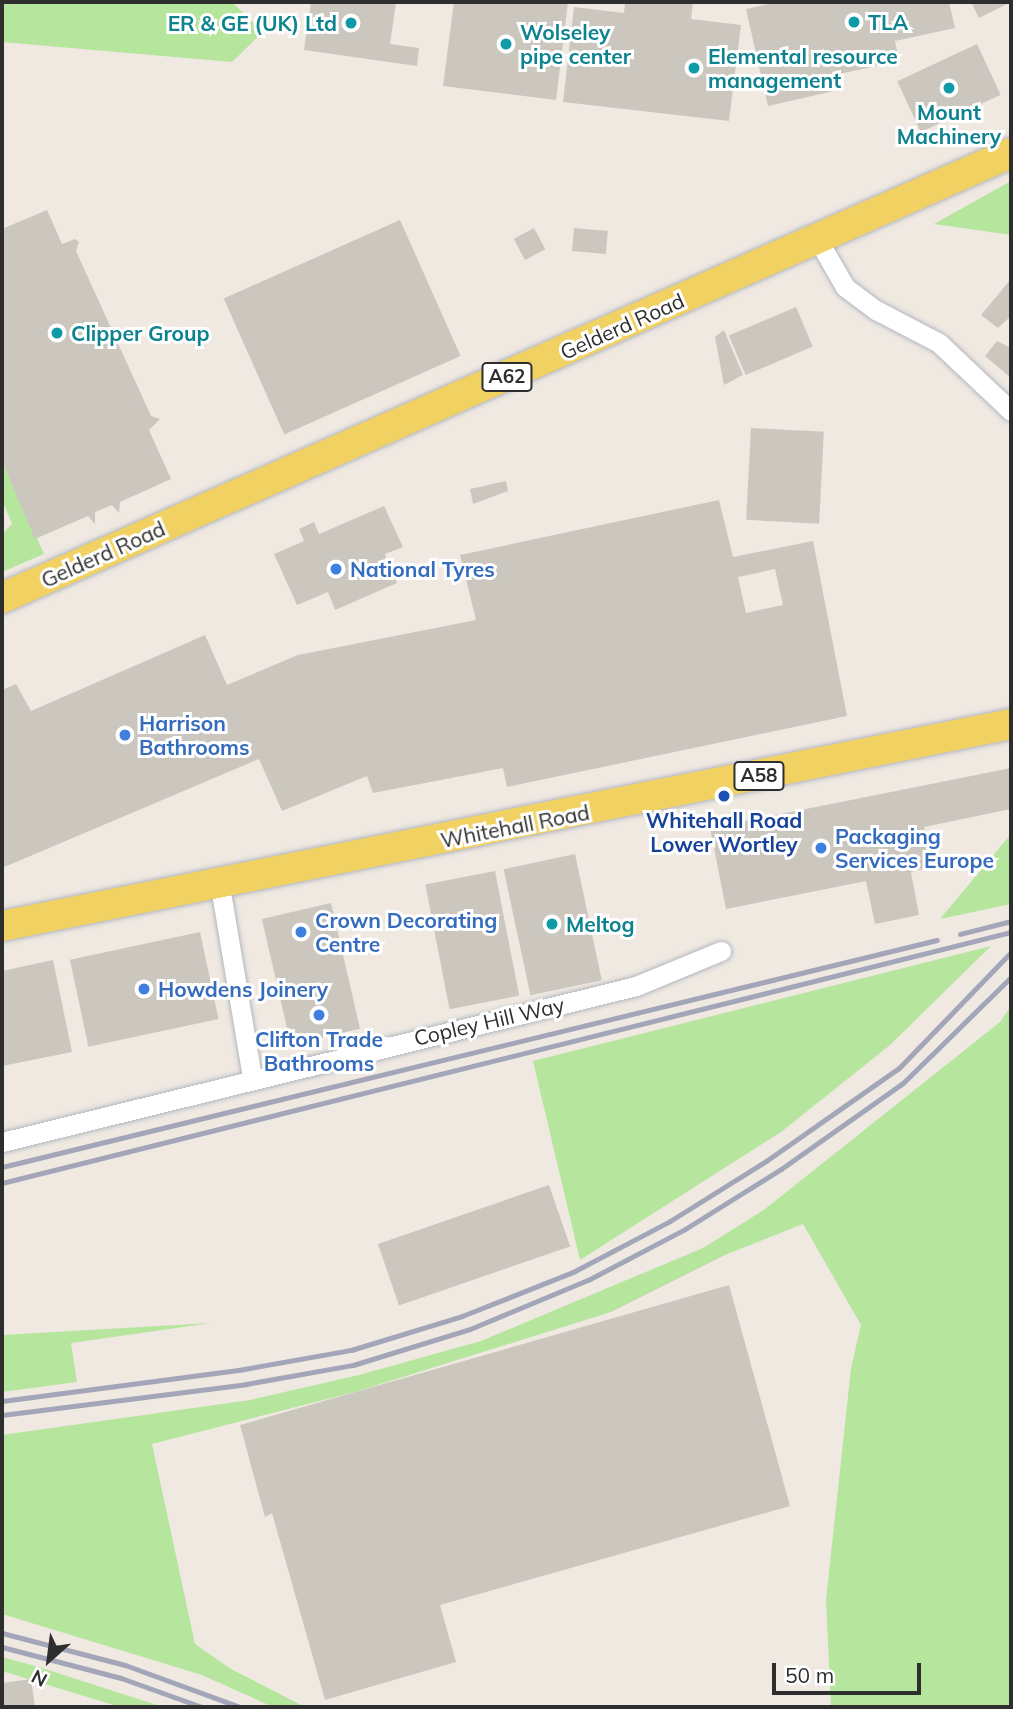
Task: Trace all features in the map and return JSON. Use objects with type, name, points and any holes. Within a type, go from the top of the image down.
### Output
[{"type":"main road","name":"Gelderd Road","points":[[2,598],[1011,153]]},
{"type":"main road","name":"Whitehall Road","points":[[7,923],[220,886],[1011,724]]},
{"type":"street","points":[[818,240],[845,287],[876,310],[939,343],[1011,411]]},
{"type":"street","points":[[220,886],[252,1077]]},
{"type":"street","name":"Copley Hill Way","points":[[2,1142],[252,1077],[636,986],[721,951]]},
{"type":"green space","points":[[2,2],[232,2],[263,32],[232,62],[2,42]]},
{"type":"green space","points":[[1011,181],[1011,235],[934,224]]},
{"type":"green space","points":[[2,458],[44,554],[2,572],[2,534],[12,524],[2,500]]},
{"type":"green space","points":[[1011,834],[1011,904],[940,919]]},
{"type":"green space","points":[[991,946],[890,1045],[781,1132],[580,1260],[533,1061]]},
{"type":"green space","points":[[1011,1006],[1011,1707],[831,1707],[826,1600],[851,1368],[861,1325],[803,1224],[725,1255],[611,1312],[355,1392],[152,1444],[195,1644],[231,1669],[305,1707],[273,1707],[202,1675],[2,1614],[2,1435],[250,1400],[359,1375],[481,1341],[703,1248],[765,1209],[1000,1022]]},
{"type":"green space","points":[[211,1323],[71,1343],[77,1382],[2,1392],[2,1335]]},
{"type":"green space","points":[[2,1657],[163,1707],[120,1707],[2,1671]]},
{"type":"building","name":"ER & GE (UK) Ltd","points":[[311,2],[396,2],[390,44],[419,48],[417,66],[304,50]]},
{"type":"building","name":"Wolseley pipe center","points":[[454,2],[568,2],[556,100],[443,86]]},
{"type":"building","points":[[625,2],[693,2],[691,19],[741,25],[729,121],[563,102],[574,7],[624,13]]},
{"type":"building","points":[[777,2],[949,2],[955,28],[895,41],[899,61],[830,76],[834,91],[768,106],[746,9]]},
{"type":"building","points":[[971,2],[1011,2],[979,18]]},
{"type":"building","name":"Mount Machinery","points":[[977,44],[1001,95],[921,132],[897,81]]},
{"type":"building","name":"Clipper Group","points":[[47,210],[62,244],[75,239],[79,242],[76,251],[151,416],[160,419],[149,430],[171,479],[120,502],[119,513],[112,505],[95,512],[95,524],[88,516],[35,539],[2,461],[2,229]]},
{"type":"building","name":"Clipper Group","points":[[400,220],[461,356],[284,435],[224,299]]},
{"type":"building","points":[[534,228],[545,249],[525,260],[514,239]]},
{"type":"building","points":[[574,228],[608,231],[606,254],[572,251]]},
{"type":"building","points":[[1011,279],[1011,316],[998,328],[981,315]]},
{"type":"building","points":[[796,307],[813,347],[746,375],[729,336]]},
{"type":"building","points":[[724,330],[743,375],[724,385],[715,337]]},
{"type":"building","points":[[997,341],[1011,348],[1010,377],[985,356]]},
{"type":"building","points":[[751,428],[824,432],[819,524],[746,520]]},
{"type":"building","points":[[506,481],[508,491],[473,504],[470,489]]},
{"type":"building","points":[[719,500],[733,557],[813,541],[847,716],[507,787],[503,768],[373,793],[367,776],[282,811],[259,759],[2,868],[2,690],[16,684],[31,711],[205,635],[227,685],[298,655],[476,620],[460,555]],"holes":[[[775,569],[783,605],[746,613],[738,577]]]},
{"type":"building","name":"National Tyres","points":[[384,506],[403,547],[385,554],[397,583],[335,610],[328,592],[297,605],[274,554],[304,541],[299,529],[314,522],[319,534]]},
{"type":"building","name":"Packaging Services Europe","points":[[1011,768],[1011,809],[924,827],[932,867],[911,872],[919,915],[875,924],[866,881],[726,909],[710,828]]},
{"type":"building","name":"Meltog","points":[[575,854],[602,980],[530,995],[504,869]]},
{"type":"building","points":[[495,871],[519,996],[450,1009],[425,885]]},
{"type":"building","points":[[331,903],[360,1029],[291,1045],[262,919]]},
{"type":"building","name":"Howdens Joinery","points":[[200,932],[219,1019],[88,1047],[70,960]]},
{"type":"building","points":[[53,960],[72,1052],[2,1066],[2,971]]},
{"type":"building","points":[[549,1185],[570,1246],[399,1305],[378,1244]]},
{"type":"building","points":[[729,1285],[790,1506],[440,1605],[456,1662],[325,1700],[272,1513],[265,1517],[240,1425]]},
{"type":"building","points":[[31,1679],[35,1707],[2,1707],[2,1683]]},
{"type":"railway","points":[[960,934],[1011,921]]},
{"type":"railway","points":[[2,1183],[1011,932]]},
{"type":"railway","points":[[2,1167],[937,940]]},
{"type":"railway","points":[[2,1401],[244,1369],[351,1350],[462,1316],[573,1272],[670,1221],[766,1161],[899,1068],[1011,952]]},
{"type":"railway","points":[[2,1415],[246,1384],[353,1365],[470,1329],[588,1280],[685,1229],[781,1169],[903,1083],[1011,977]]},
{"type":"railway","points":[[2,1633],[125,1665],[240,1707]]},
{"type":"railway","points":[[2,1647],[121,1678],[202,1707]]},
{"type":"place","name":"TLA","points":[[854,22]]},
{"type":"place","name":"ER & GE (UK) Ltd","points":[[351,23]]},
{"type":"place","name":"Wolseley pipe center","points":[[506,44]]},
{"type":"place","name":"Elemental resource management","points":[[694,68]]},
{"type":"place","name":"Mount Machinery","points":[[949,88]]},
{"type":"place","name":"Clipper Group","points":[[57,333]]},
{"type":"place","name":"National Tyres","points":[[336,569]]},
{"type":"place","name":"Harrison Bathrooms","points":[[125,735]]},
{"type":"place","name":"Whitehall Road Lower Wortley","points":[[724,796]]},
{"type":"place","name":"Packaging Services Europe","points":[[821,848]]},
{"type":"place","name":"Meltog","points":[[552,924]]},
{"type":"place","name":"Crown Decorating Centre","points":[[301,932]]},
{"type":"place","name":"Howdens Joinery","points":[[144,989]]},
{"type":"place","name":"Clifton Trade Bathrooms","points":[[319,1015]]}]
